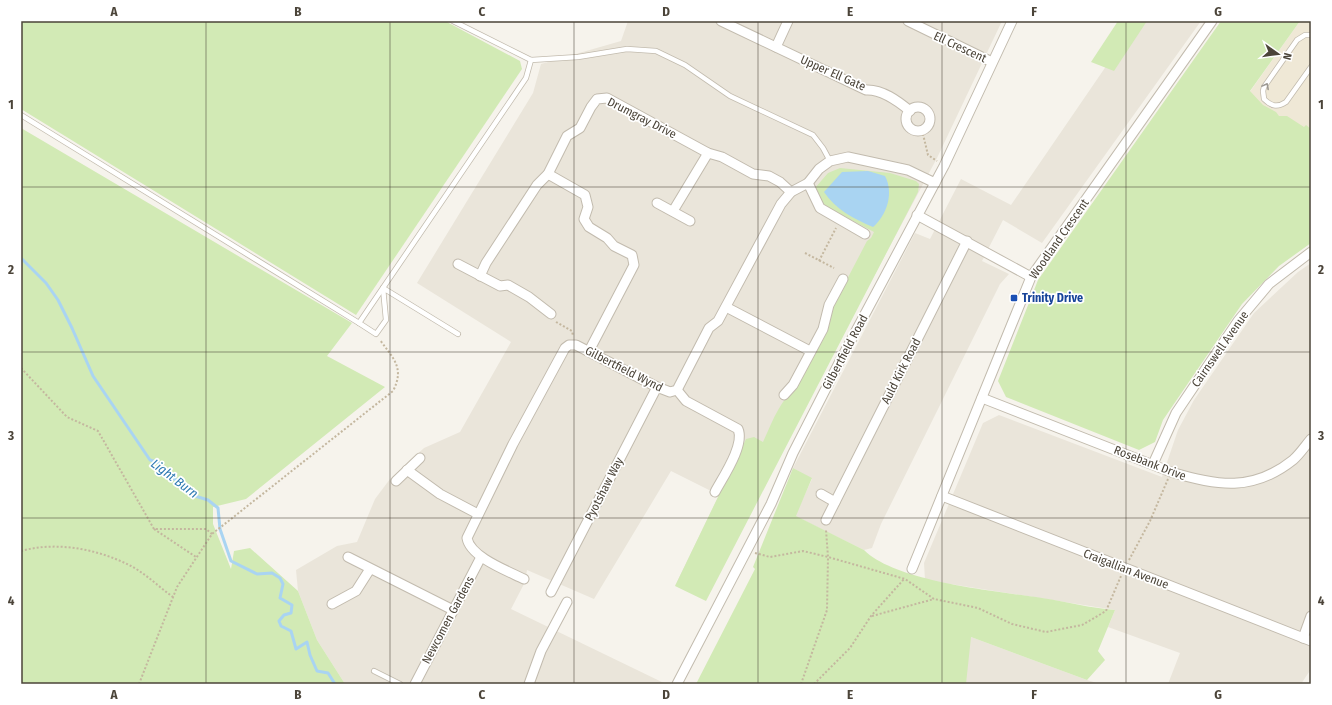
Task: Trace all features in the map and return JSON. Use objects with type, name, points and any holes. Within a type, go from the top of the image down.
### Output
[{"type":"street","points":[[721,21],[776,47],[788,21]]},
{"type":"street","name":"Ell Crescent","points":[[908,21],[992,62]]},
{"type":"street","name":"Gilbertfield Road","points":[[677,684],[771,504],[793,453],[917,214],[935,183],[1012,21]]},
{"type":"street","name":"Woodland Crescent","points":[[912,569],[1031,277],[1212,21]]},
{"type":"street","name":"Upper Ell Gate","points":[[776,47],[866,90],[875,90],[899,102],[910,111],[921,108],[928,113],[929,116],[929,124],[922,130]]},
{"type":"street","name":"Drumgray Drive","points":[[480,276],[486,263],[537,185],[548,174],[567,136],[580,128],[597,99],[608,98],[708,153],[722,157],[753,174],[769,176],[780,182],[791,192]]},
{"type":"street","points":[[910,111],[907,118],[908,125],[913,130],[922,130]]},
{"type":"street","points":[[673,211],[708,153]]},
{"type":"street","points":[[830,161],[848,157],[908,170],[935,183]]},
{"type":"street","name":"Gilbertfield Wynd","points":[[524,579],[481,557],[468,544],[467,538],[478,514],[565,348],[573,345],[589,351],[657,387],[670,392],[677,390],[709,328],[718,322],[781,204],[791,192],[808,183],[819,169],[830,161]]},
{"type":"street","points":[[548,174],[584,195],[588,207],[584,219],[589,227],[607,238],[614,246],[632,255],[634,258],[634,265],[589,351]]},
{"type":"street","points":[[808,183],[820,208],[865,234]]},
{"type":"street","points":[[657,203],[690,221]]},
{"type":"street","points":[[917,214],[1031,277]]},
{"type":"street","name":"Auld Kirk Road","points":[[826,520],[967,241]]},
{"type":"street","name":"Cairnswell Avenue","points":[[1153,464],[1176,413],[1238,321],[1269,284],[1311,252]]},
{"type":"street","points":[[458,264],[500,286],[508,285],[529,297],[551,314]]},
{"type":"street","points":[[784,395],[793,385],[823,329],[830,305],[843,279]]},
{"type":"street","points":[[726,307],[810,351]]},
{"type":"street","name":"Pyotshaw Way","points":[[551,592],[657,387]]},
{"type":"street","points":[[677,390],[686,401],[738,429],[741,436],[738,447],[715,492]]},
{"type":"street","name":"Rosebank Drive","points":[[982,398],[1171,472],[1202,482],[1228,484],[1250,482],[1272,475],[1294,459],[1311,439]]},
{"type":"street","points":[[396,481],[420,458]]},
{"type":"street","points":[[408,470],[440,494],[478,514]]},
{"type":"street","points":[[821,494],[835,502]]},
{"type":"street","name":"Craigallian Avenue","points":[[942,496],[1307,639]]},
{"type":"street","points":[[348,557],[453,610]]},
{"type":"street","name":"Newcomen Gardens","points":[[415,684],[481,557]]},
{"type":"street","points":[[332,604],[356,591],[370,569]]},
{"type":"street","points":[[529,684],[541,651],[567,602]]},
{"type":"street","points":[[1307,639],[1311,616]]},
{"type":"lane","points":[[453,21],[531,60],[578,57],[627,49],[656,51],[685,65],[730,96],[813,135],[823,148],[830,161]]},
{"type":"lane","points":[[1311,35],[1305,34],[1297,40],[1262,91],[1264,99],[1270,104],[1281,105],[1286,102],[1311,67]]},
{"type":"lane","points":[[359,323],[526,78],[531,60]]},
{"type":"lane","points":[[21,116],[376,334],[386,320],[383,288]]},
{"type":"lane","points":[[383,288],[458,334]]},
{"type":"lane","points":[[374,671],[400,684]]},
{"type":"path","points":[[922,130],[928,155],[937,161]]},
{"type":"path","points":[[819,261],[840,220]]},
{"type":"path","points":[[804,253],[834,268]]},
{"type":"path","points":[[140,684],[177,587],[212,534],[393,391],[398,381],[397,363],[376,334]]},
{"type":"path","points":[[21,368],[67,417],[98,431],[154,529],[196,557]]},
{"type":"path","points":[[746,552],[770,557],[803,551],[828,557],[905,579],[934,599],[978,608],[1012,624],[1046,632],[1082,625],[1106,612],[1124,568],[1150,521],[1171,472]]},
{"type":"path","points":[[801,684],[826,610],[828,557],[826,520]]},
{"type":"path","points":[[154,529],[206,529],[212,534]]},
{"type":"path","points":[[21,551],[38,546],[90,550],[131,566],[173,597]]},
{"type":"path","points":[[814,684],[850,648],[871,616],[905,579],[912,569]]},
{"type":"path","points":[[871,616],[934,599]]},
{"type":"shaded area","points":[[628,21],[1002,21],[937,158],[811,394],[675,586],[719,495],[671,471],[594,599],[527,570],[525,582],[511,609],[666,684],[345,684],[317,640],[298,591],[296,570],[337,546],[357,542],[375,499],[390,479],[424,448],[460,432],[511,342],[417,283],[533,93],[541,64],[621,41]]},
{"type":"shaded area","points":[[1137,21],[1201,21],[1042,243],[1003,220],[982,261],[1009,274],[1000,284],[881,524],[872,548],[864,550],[795,516],[812,479],[793,468],[915,233],[930,239],[961,179],[1011,205]]},
{"type":"shaded area","points":[[1300,21],[1311,21],[1311,151],[1232,117]]},
{"type":"shaded area","points":[[1311,263],[1311,669],[1301,684],[1168,684],[1180,653],[1108,627],[1115,610],[925,580],[924,563],[983,423],[999,415],[1162,477],[1178,430],[1194,400],[1254,313],[1298,272]]},
{"type":"shaded area","points":[[971,637],[1100,684],[853,684],[870,655],[908,652]]},
{"type":"green space","points":[[21,21],[445,21],[520,61],[522,69],[356,315],[21,109]]},
{"type":"green space","points":[[1118,21],[1147,21],[1114,71],[1091,62]]},
{"type":"green space","points":[[1221,21],[1300,21],[1250,91],[1263,105],[1276,112],[1279,116],[1287,116],[1304,127],[1306,125],[1311,129],[1311,243],[1279,266],[1242,304],[1163,420],[1155,442],[1139,450],[1006,397],[998,381],[1038,280]]},
{"type":"green space","points":[[21,128],[352,323],[327,356],[385,387],[246,499],[213,507],[213,524],[231,569],[234,551],[250,548],[298,591],[317,640],[345,684],[21,684]]},
{"type":"green space","points":[[840,168],[890,173],[916,181],[919,184],[918,192],[706,601],[675,586],[746,439],[754,437],[763,442],[785,399],[796,389],[826,333],[830,312],[867,241],[871,238],[874,232],[821,204],[815,188],[828,173]]},
{"type":"green space","points":[[793,468],[812,478],[796,516],[864,550],[879,561],[899,570],[922,577],[974,588],[1115,610],[1098,651],[1105,660],[1087,680],[971,637],[966,684],[696,684],[755,569],[753,567]]},
{"type":"water","points":[[868,171],[885,176],[889,189],[888,203],[882,216],[873,227],[859,221],[839,208],[824,192],[842,172]]},
{"type":"waterway","name":"Light Burn","points":[[21,258],[46,283],[58,300],[93,376],[150,460],[160,463],[164,470],[174,479],[182,482],[195,496],[208,500],[218,508],[220,529],[231,561],[257,574],[272,573],[280,578],[283,584],[280,598],[292,605],[291,613],[284,615],[279,621],[281,626],[291,631],[296,649],[307,642],[310,655],[317,671],[328,673],[335,684]]},
{"type":"place","name":"Trinity Drive","points":[[1014,298]]}]
